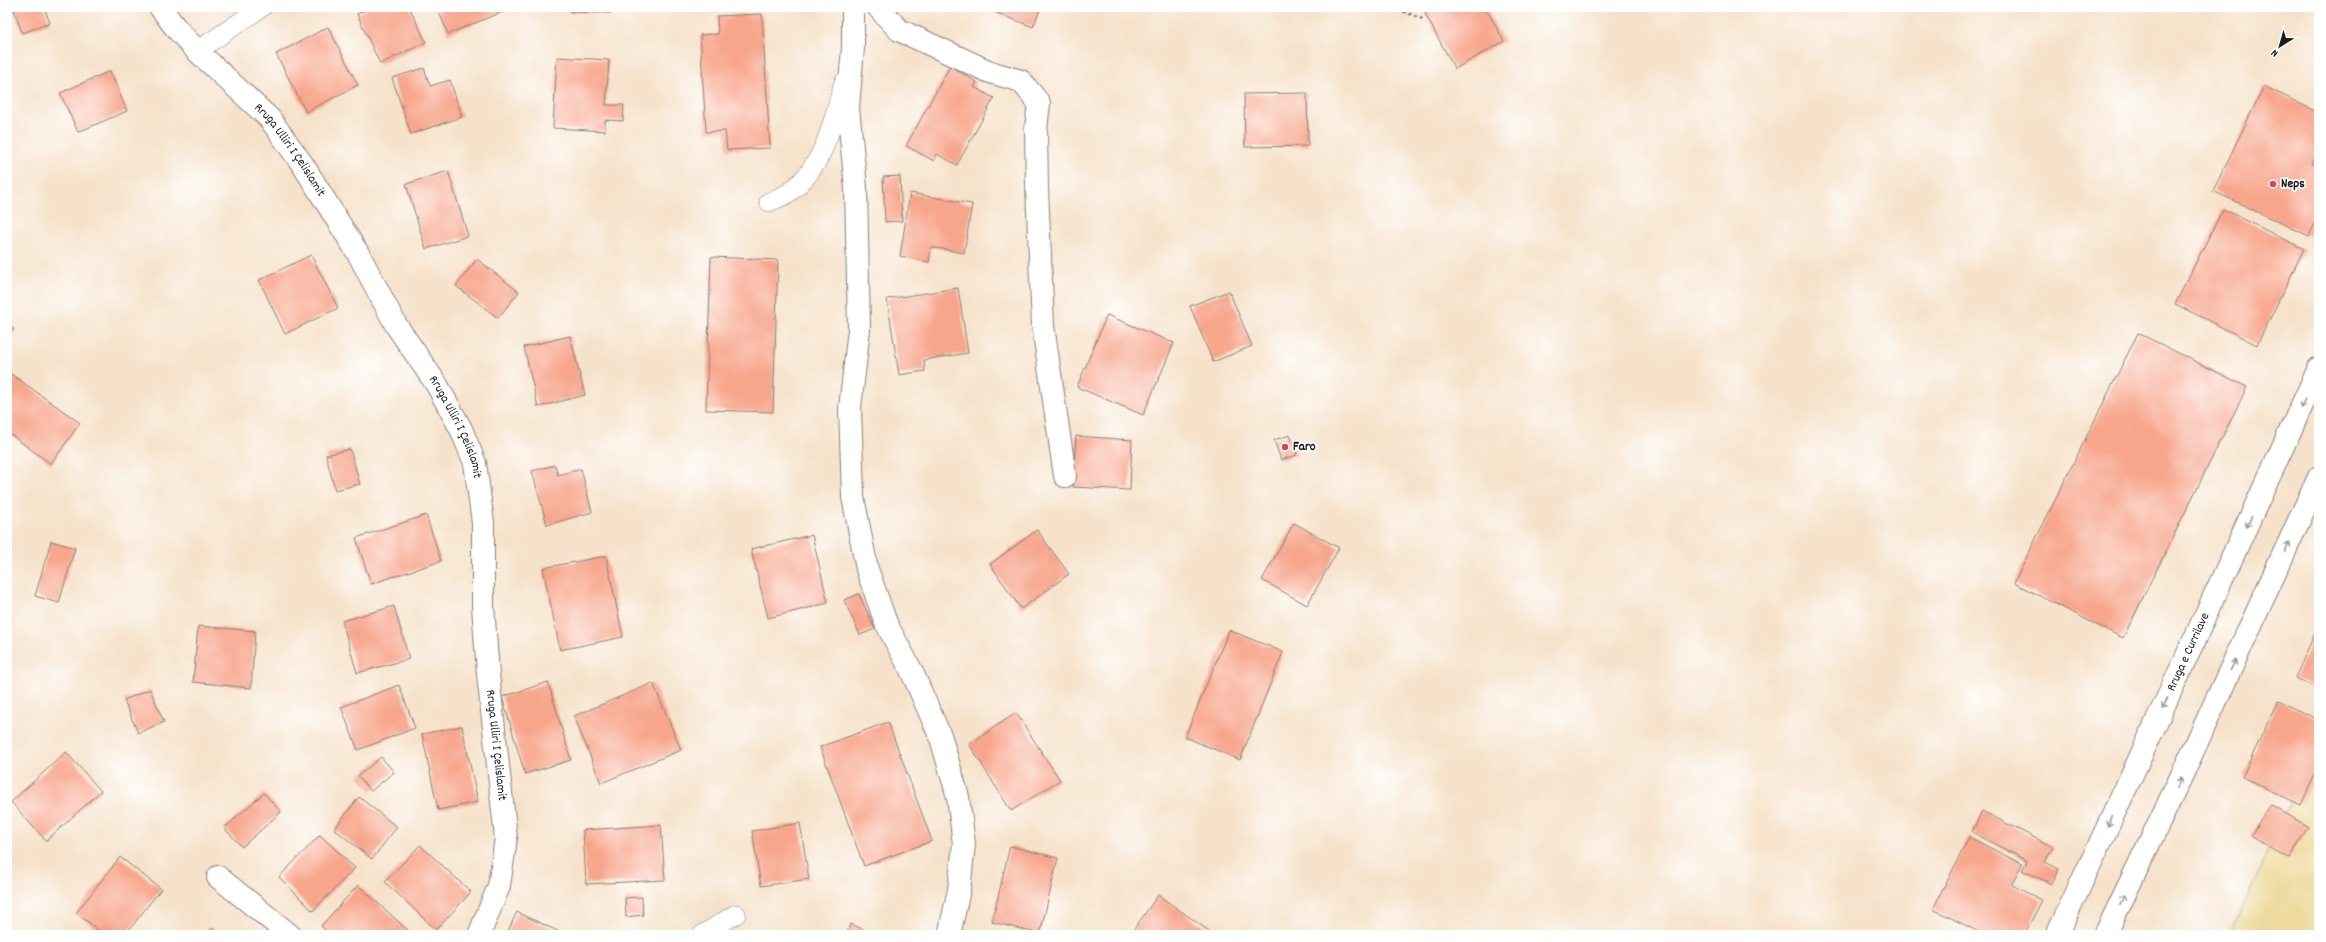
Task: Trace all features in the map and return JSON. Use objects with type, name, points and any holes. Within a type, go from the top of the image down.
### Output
[{"type":"street","name":"Rruga Ulliri I Çelislamit","points":[[160,7],[175,28],[270,119],[303,165],[359,255],[396,325],[437,385],[476,463],[483,523],[483,606],[494,750],[506,838],[499,886],[479,935]]},
{"type":"street","points":[[853,7],[853,48],[848,107],[856,188],[859,328],[850,408],[853,497],[867,569],[886,623],[912,672],[941,738],[958,797],[964,844],[959,890],[949,935]]},
{"type":"street","points":[[878,7],[899,30],[990,72],[1022,81],[1039,103],[1036,129],[1037,188],[1043,326],[1065,476]]},
{"type":"street","name":"Rruga e Currilave","points":[[2056,935],[2144,749],[2319,368]]},
{"type":"street","points":[[2105,935],[2180,779],[2319,477]]},
{"type":"street","points":[[218,877],[290,935]]},
{"type":"lane","points":[[197,50],[262,7]]},
{"type":"lane","points":[[769,202],[791,191],[813,168],[829,137],[853,48]]},
{"type":"lane","points":[[702,935],[736,914]]},
{"type":"path","points":[[1392,7],[1425,20]]},
{"type":"sand","points":[[2319,738],[2319,935],[2230,935]]},
{"type":"building","points":[[13,7],[44,7],[50,23],[22,33]]},
{"type":"building","points":[[371,7],[409,7],[426,42],[380,64],[357,14]]},
{"type":"building","points":[[437,7],[511,7],[512,8],[448,34]]},
{"type":"building","points":[[571,7],[611,7],[611,13],[570,12]]},
{"type":"building","points":[[981,7],[1041,7],[1033,27]]},
{"type":"building","points":[[1437,7],[1485,7],[1504,41],[1455,69],[1425,14]]},
{"type":"building","points":[[762,14],[770,148],[727,150],[725,131],[706,132],[700,35],[718,34],[717,16]]},
{"type":"building","points":[[328,27],[358,85],[306,112],[276,54]]},
{"type":"building","points":[[557,57],[609,60],[606,105],[624,105],[623,121],[605,120],[605,131],[553,128]]},
{"type":"building","points":[[950,66],[977,82],[974,87],[994,98],[957,165],[937,154],[934,161],[906,146]]},
{"type":"building","points":[[424,68],[430,86],[450,80],[462,117],[411,134],[392,78]]},
{"type":"building","points":[[110,71],[127,111],[78,132],[60,93]]},
{"type":"building","points":[[2264,86],[2319,113],[2319,150],[2312,164],[2319,167],[2319,215],[2309,236],[2213,191]]},
{"type":"building","points":[[1307,93],[1308,146],[1245,147],[1244,94]]},
{"type":"building","points":[[448,171],[468,236],[426,249],[406,184]]},
{"type":"building","points":[[900,176],[902,221],[885,222],[883,177]]},
{"type":"building","points":[[910,193],[972,204],[964,253],[931,247],[929,262],[900,256]]},
{"type":"building","points":[[2223,209],[2304,249],[2257,345],[2175,304]]},
{"type":"building","points":[[311,255],[338,308],[285,334],[259,280]]},
{"type":"building","points":[[711,257],[778,260],[773,412],[706,410]]},
{"type":"building","points":[[477,259],[519,292],[498,318],[456,286]]},
{"type":"building","points":[[958,288],[968,353],[924,360],[925,371],[899,375],[887,299]]},
{"type":"building","points":[[1229,291],[1252,346],[1213,362],[1190,306]]},
{"type":"building","points":[[1107,315],[1174,343],[1143,415],[1077,387]]},
{"type":"building","points":[[7,324],[14,329],[7,338]]},
{"type":"building","points":[[2138,333],[2247,387],[2123,638],[2014,583]]},
{"type":"building","points":[[570,336],[585,395],[538,407],[524,347]]},
{"type":"building","points":[[7,371],[80,423],[51,464],[7,432]]},
{"type":"building","name":"Faro","points":[[1290,435],[1297,455],[1281,460],[1274,440]]},
{"type":"building","points":[[1076,436],[1132,440],[1130,490],[1073,487]]},
{"type":"building","points":[[350,449],[360,484],[335,490],[326,455]]},
{"type":"building","points":[[555,465],[558,475],[581,469],[592,512],[547,525],[532,471]]},
{"type":"building","points":[[426,515],[441,561],[371,584],[356,538]]},
{"type":"building","points":[[1294,523],[1339,548],[1307,605],[1262,580]]},
{"type":"building","points":[[1037,530],[1069,574],[1021,609],[990,564]]},
{"type":"building","points":[[812,535],[828,603],[768,618],[751,549]]},
{"type":"building","points":[[51,541],[75,548],[59,603],[35,596]]},
{"type":"building","points":[[606,556],[623,637],[560,650],[543,568]]},
{"type":"building","points":[[859,594],[875,629],[860,635],[844,600]]},
{"type":"building","points":[[394,606],[409,659],[357,673],[342,621]]},
{"type":"building","points":[[2319,624],[2319,688],[2295,678]]},
{"type":"building","points":[[198,626],[255,631],[251,688],[193,682]]},
{"type":"building","points":[[1229,630],[1283,652],[1240,760],[1185,737]]},
{"type":"building","points":[[548,682],[571,760],[525,774],[502,697]]},
{"type":"building","points":[[653,683],[681,750],[601,783],[574,716]]},
{"type":"building","points":[[399,685],[415,728],[358,750],[341,707]]},
{"type":"building","points":[[150,689],[164,722],[138,733],[124,700]]},
{"type":"building","points":[[2278,701],[2319,720],[2319,766],[2301,805],[2242,777]]},
{"type":"building","points":[[1016,713],[1060,780],[1011,811],[969,744]]},
{"type":"building","points":[[888,722],[932,841],[864,866],[820,747]]},
{"type":"building","points":[[462,726],[478,802],[438,810],[422,734]]},
{"type":"building","points":[[66,752],[101,791],[46,841],[11,802]]},
{"type":"building","points":[[381,757],[394,772],[371,791],[358,776]]},
{"type":"building","points":[[264,793],[281,812],[242,847],[224,828]]},
{"type":"building","points":[[359,797],[397,827],[372,859],[334,829]]},
{"type":"building","points":[[2270,804],[2308,827],[2289,859],[2251,835]]},
{"type":"building","points":[[1982,811],[2053,847],[2045,862],[2059,869],[2051,884],[2022,870],[2027,861],[1972,832]]},
{"type":"building","points":[[800,823],[809,879],[761,886],[752,831]]},
{"type":"building","points":[[661,825],[665,880],[586,884],[583,830]]},
{"type":"building","points":[[320,835],[355,868],[313,911],[279,877]]},
{"type":"building","points":[[1969,837],[2022,864],[2011,885],[2042,900],[2024,935],[1985,935],[1933,909]]},
{"type":"building","points":[[420,845],[471,892],[436,930],[385,882]]},
{"type":"building","points":[[1010,846],[1058,858],[1040,934],[992,922]]},
{"type":"building","points":[[120,857],[161,889],[125,935],[105,935],[76,913]]},
{"type":"building","points":[[358,885],[410,932],[407,935],[330,935],[321,926]]},
{"type":"building","points":[[1158,895],[1209,931],[1206,935],[1130,935]]},
{"type":"building","points":[[642,897],[643,915],[626,917],[625,898]]},
{"type":"building","points":[[517,912],[566,935],[506,935]]},
{"type":"building","points":[[851,924],[875,935],[846,935]]},
{"type":"building","points":[[212,928],[220,935],[206,935]]},
{"type":"place","name":"Neps","points":[[2273,184]]},
{"type":"place","name":"Faro","points":[[1285,447]]}]
